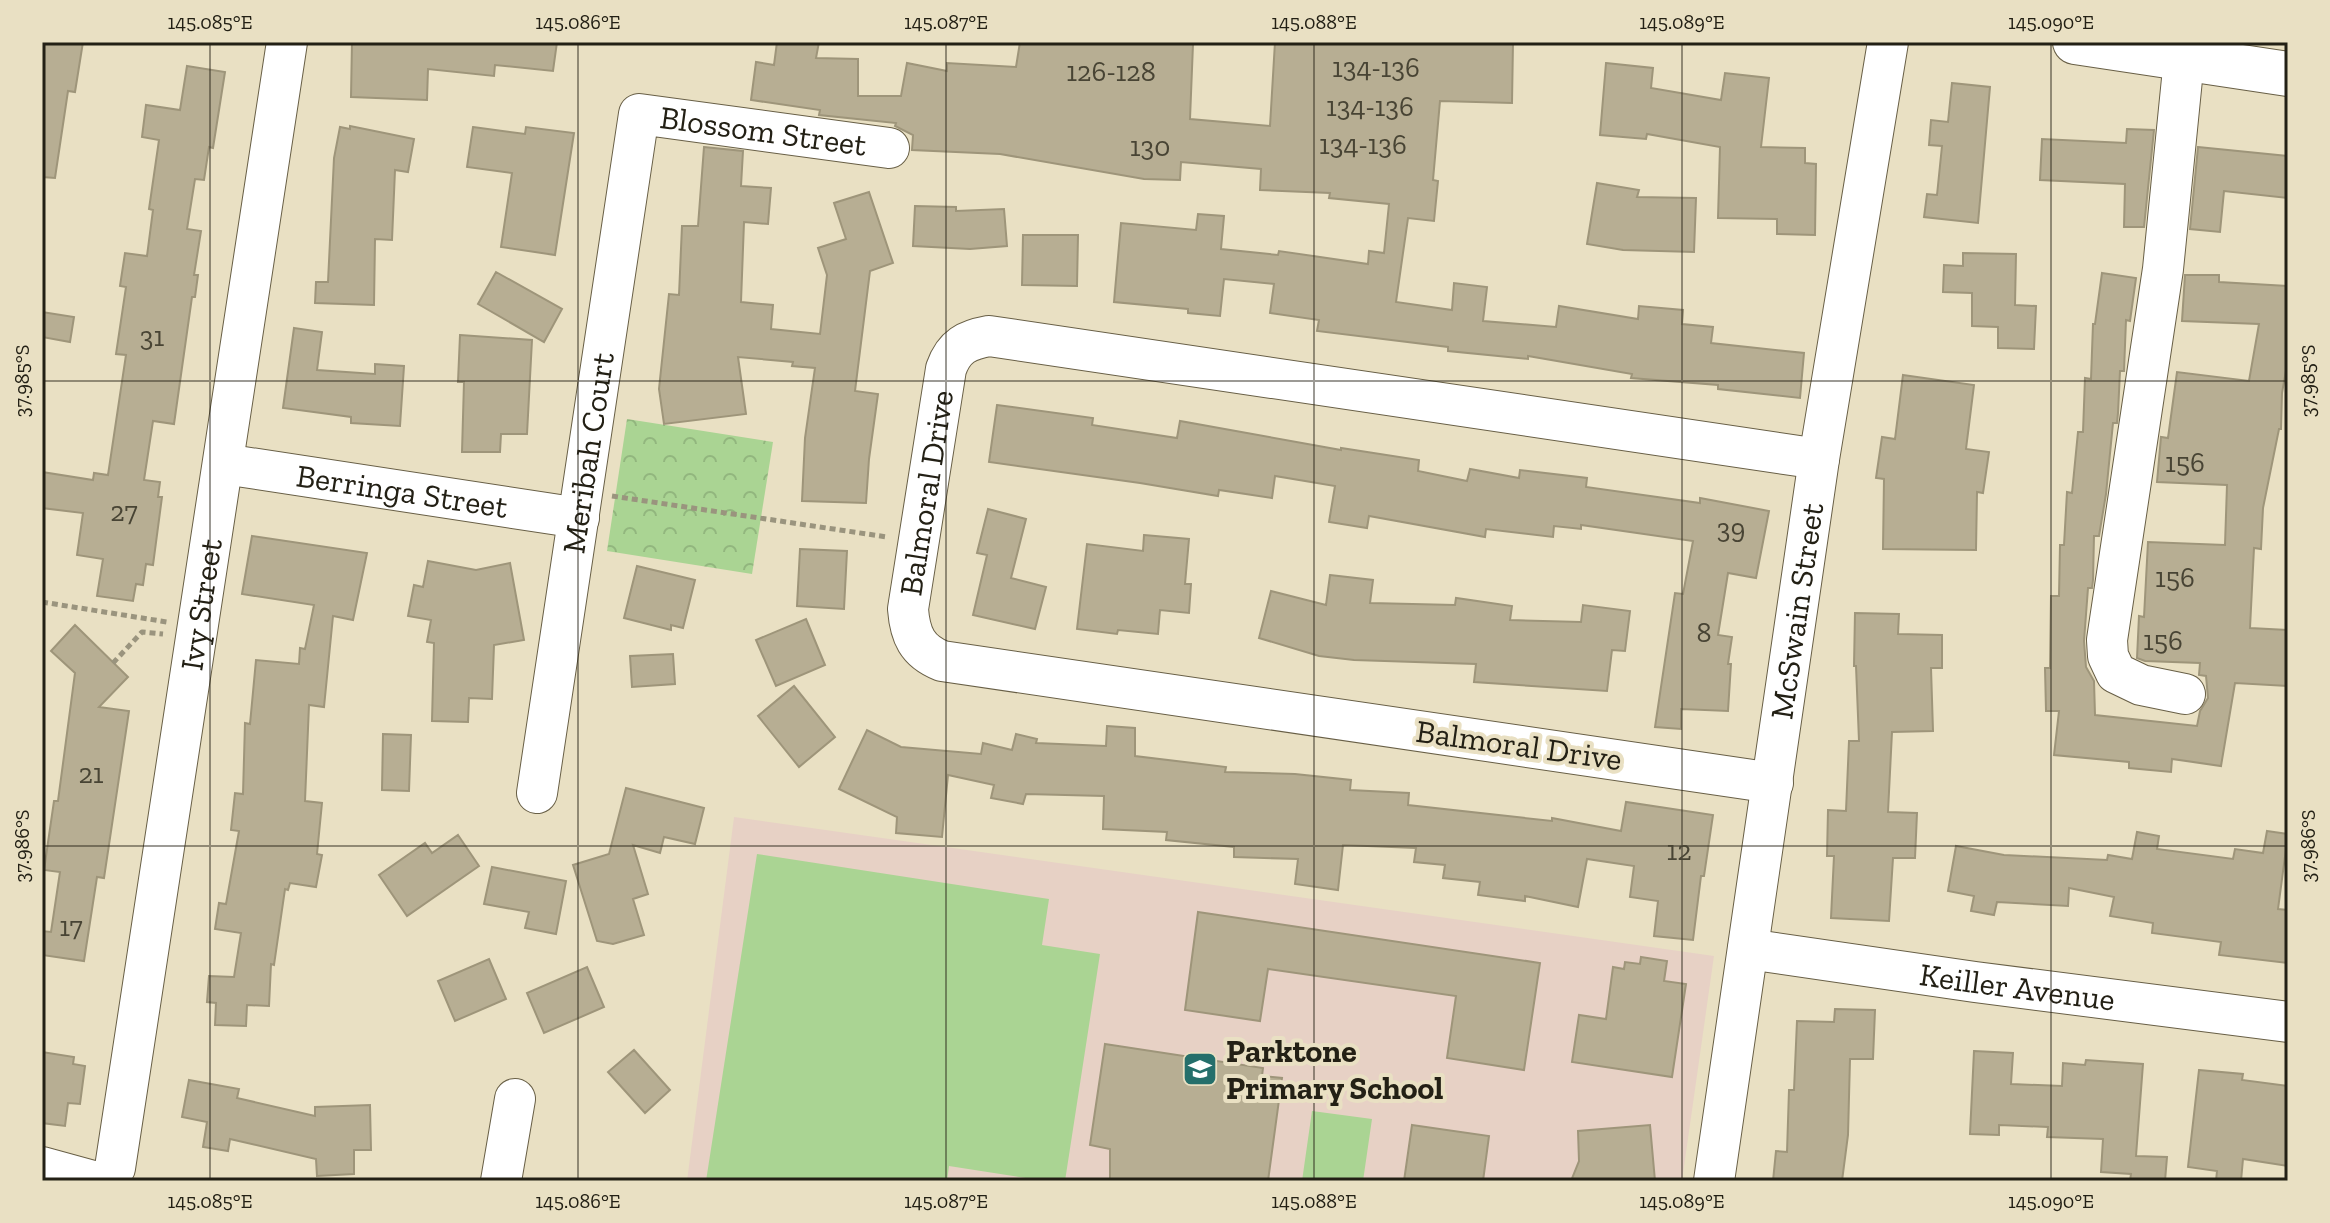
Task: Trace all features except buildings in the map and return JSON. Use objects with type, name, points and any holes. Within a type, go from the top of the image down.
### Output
[{"type":"highway","points":[[2075,42],[2288,74]]},
{"type":"street","name":"Ivy Street","points":[[108,1178],[183,631],[224,464],[287,42]]},
{"type":"street","name":"McSwain Street","points":[[1714,1181],[1819,459],[1888,42]]},
{"type":"street","points":[[2184,59],[2163,269],[2107,640],[2108,656],[2116,673],[2149,687],[2185,694]]},
{"type":"street","name":"Blossom Street","points":[[639,114],[889,148]]},
{"type":"street","name":"Meribah Court","points":[[537,793],[639,114]]},
{"type":"street","name":"Balmoral Drive","points":[[1773,783],[942,661],[915,642],[909,626],[908,609],[946,369],[956,349],[974,339],[989,336],[1819,459]]},
{"type":"street","name":"Berringa Street","points":[[224,464],[581,505]]},
{"type":"street","name":"Keiller Avenue","points":[[1748,949],[2288,1022]]},
{"type":"street","points":[[501,1181],[515,1099]]},
{"type":"street","points":[[42,1167],[108,1178]]},
{"type":"path","points":[[581,505],[892,538]]},
{"type":"path","points":[[42,602],[183,631]]},
{"type":"path","points":[[113,663],[142,632],[183,631]]},
{"type":"shaded area","name":"Parktone Primary School","points":[[734,817],[1714,956],[1682,1181],[687,1181]]},
{"type":"green space","points":[[627,419],[773,442],[752,574],[607,551]]},
{"type":"green space","points":[[757,854],[1049,899],[1042,945],[1100,954],[1065,1181],[1045,1181],[949,1166],[947,1181],[706,1181]]},
{"type":"green space","points":[[1312,1111],[1372,1119],[1363,1181],[1302,1181]]},
{"type":"place","name":"Parktone Primary School","points":[[1200,1069]]}]
